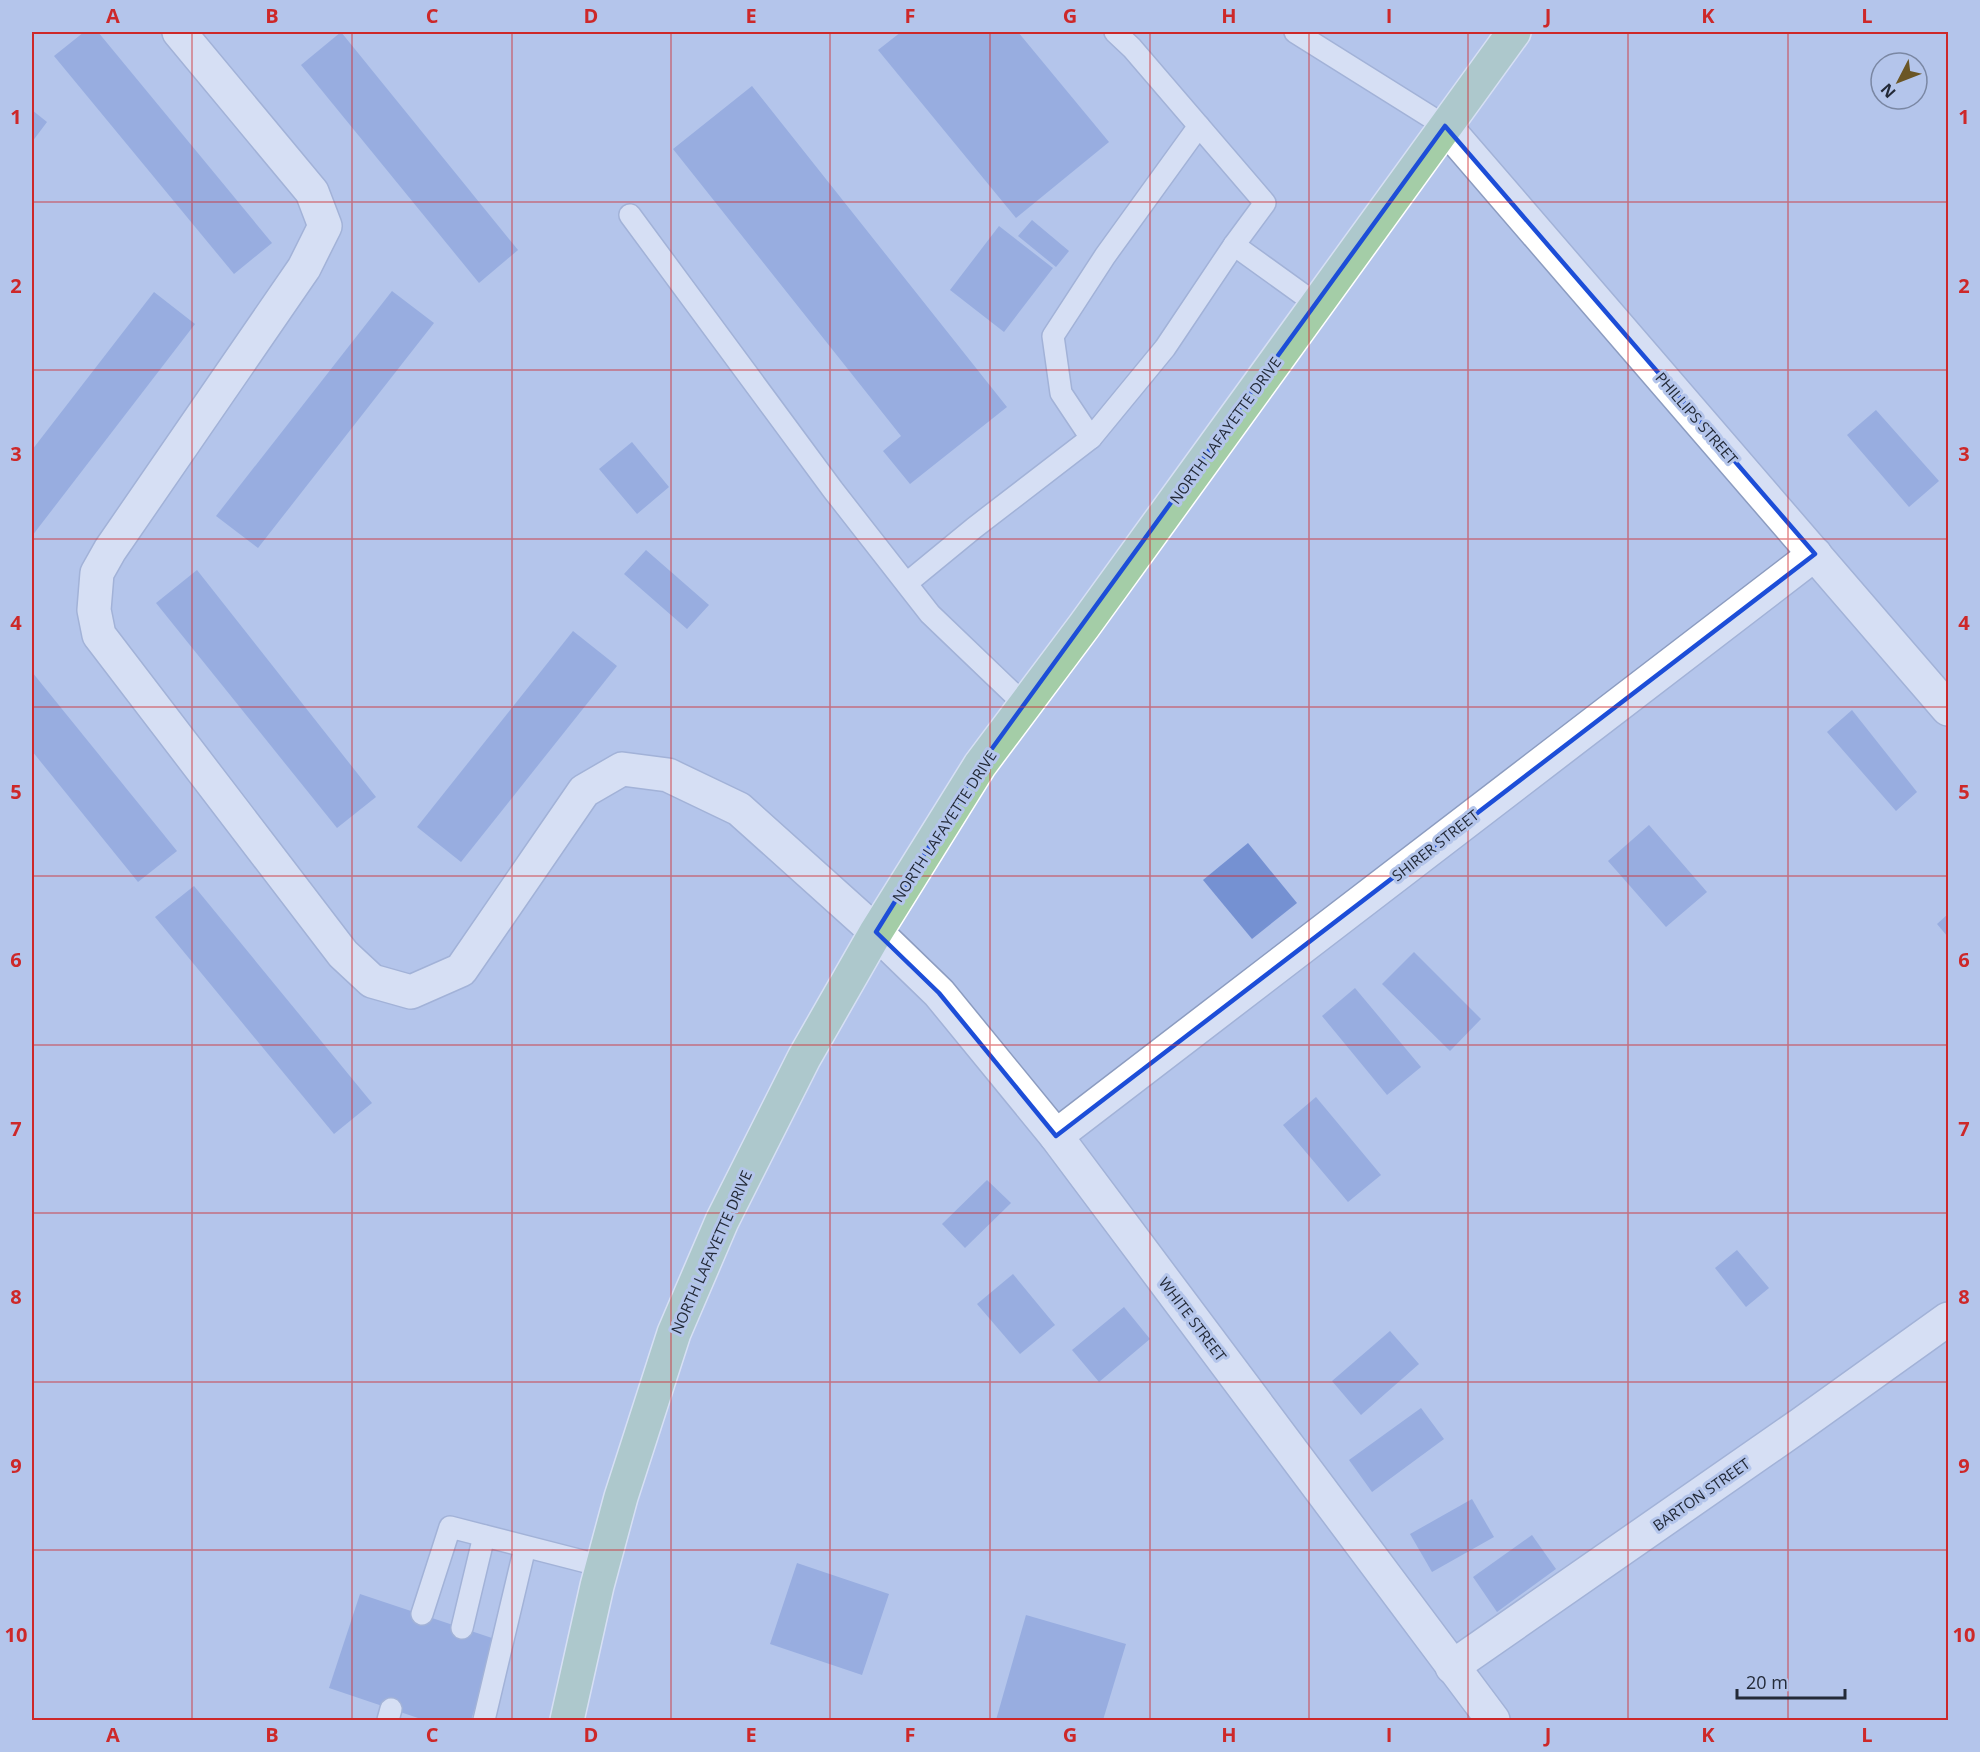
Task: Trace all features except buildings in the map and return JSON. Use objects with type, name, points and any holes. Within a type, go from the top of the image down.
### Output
[{"type":"main road","name":"NORTH LAFAYETTE DRIVE","points":[[567,1720],[602,1566],[621,1497],[674,1333],[713,1241],[804,1058],[876,932],[980,765],[1514,32]]},
{"type":"street","name":"WHITE STREET","points":[[179,32],[312,192],[324,226],[304,268],[96,573],[94,610],[99,635],[343,954],[372,981],[411,992],[460,970],[584,791],[622,769],[668,775],[739,810],[876,932],[939,993],[1056,1136],[1492,1720]]},
{"type":"street","name":"PHILLIPS STREET","points":[[1445,126],[1948,710]]},
{"type":"street","name":"SHIRER STREET","points":[[1056,1136],[1815,554]]},
{"type":"street","name":"BARTON STREET","points":[[1452,1667],[1948,1319]]},
{"type":"lane","points":[[907,583],[1091,438],[1165,348],[1265,203],[1115,32]]},
{"type":"lane","points":[[1295,32],[1445,126]]},
{"type":"lane","points":[[1091,438],[1060,393],[1053,336],[1105,256],[1199,126]]},
{"type":"lane","points":[[630,215],[833,490],[930,614],[1025,705]]},
{"type":"lane","points":[[1234,245],[1316,304]]},
{"type":"lane","points":[[423,1614],[450,1527],[602,1566]]},
{"type":"lane","points":[[462,1628],[484,1536]]},
{"type":"lane","points":[[484,1720],[525,1547]]},
{"type":"highlighted area","points":[[1445,126],[1815,554],[1056,1136],[939,993],[876,932],[980,765]]}]
